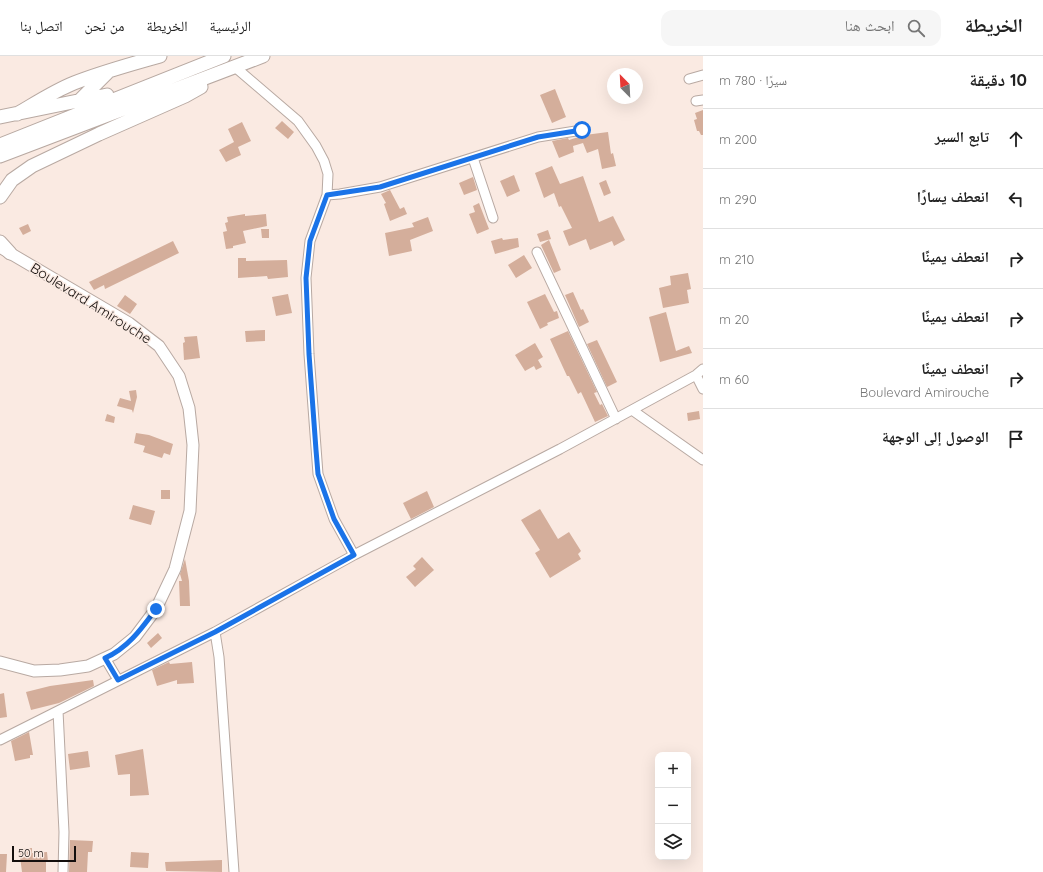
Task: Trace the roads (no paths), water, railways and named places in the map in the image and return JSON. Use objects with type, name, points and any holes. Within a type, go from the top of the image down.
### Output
[{"type":"highway","points":[[17,114],[46,96],[74,83],[110,70],[160,56]]},
{"type":"highway","points":[[0,145],[224,56]]},
{"type":"highway","points":[[0,156],[263,56]]},
{"type":"highway","points":[[0,188],[32,166],[185,96],[232,68]]},
{"type":"highway","points":[[79,101],[110,70]]},
{"type":"highway","points":[[0,117],[105,95],[131,92]]},
{"type":"highway","points":[[0,197],[12,180]]},
{"type":"highway","points":[[0,242],[7,252]]},
{"type":"main road","name":"Boulevard Amirouche","points":[[0,662],[34,671],[60,670],[88,666],[114,654],[135,637],[156,609],[175,570],[190,511],[193,445],[189,408],[179,376],[159,346],[129,323],[7,252]]},
{"type":"street","points":[[232,68],[298,121],[316,146],[324,161],[328,174],[327,195],[310,241],[306,278],[308,333],[318,474],[334,519],[354,555]]},
{"type":"street","points":[[689,79],[703,75]]},
{"type":"street","points":[[327,195],[380,187],[538,137],[582,130]]},
{"type":"street","points":[[473,158],[493,218]]},
{"type":"street","points":[[537,252],[616,419]]},
{"type":"street","points":[[0,740],[215,632],[354,555],[696,376],[703,368]]},
{"type":"street","points":[[696,376],[703,389]]},
{"type":"street","points":[[632,410],[702,457]]},
{"type":"street","points":[[215,632],[219,658],[234,872]]},
{"type":"street","points":[[105,658],[118,680]]},
{"type":"street","points":[[58,711],[64,832],[63,872]]}]
